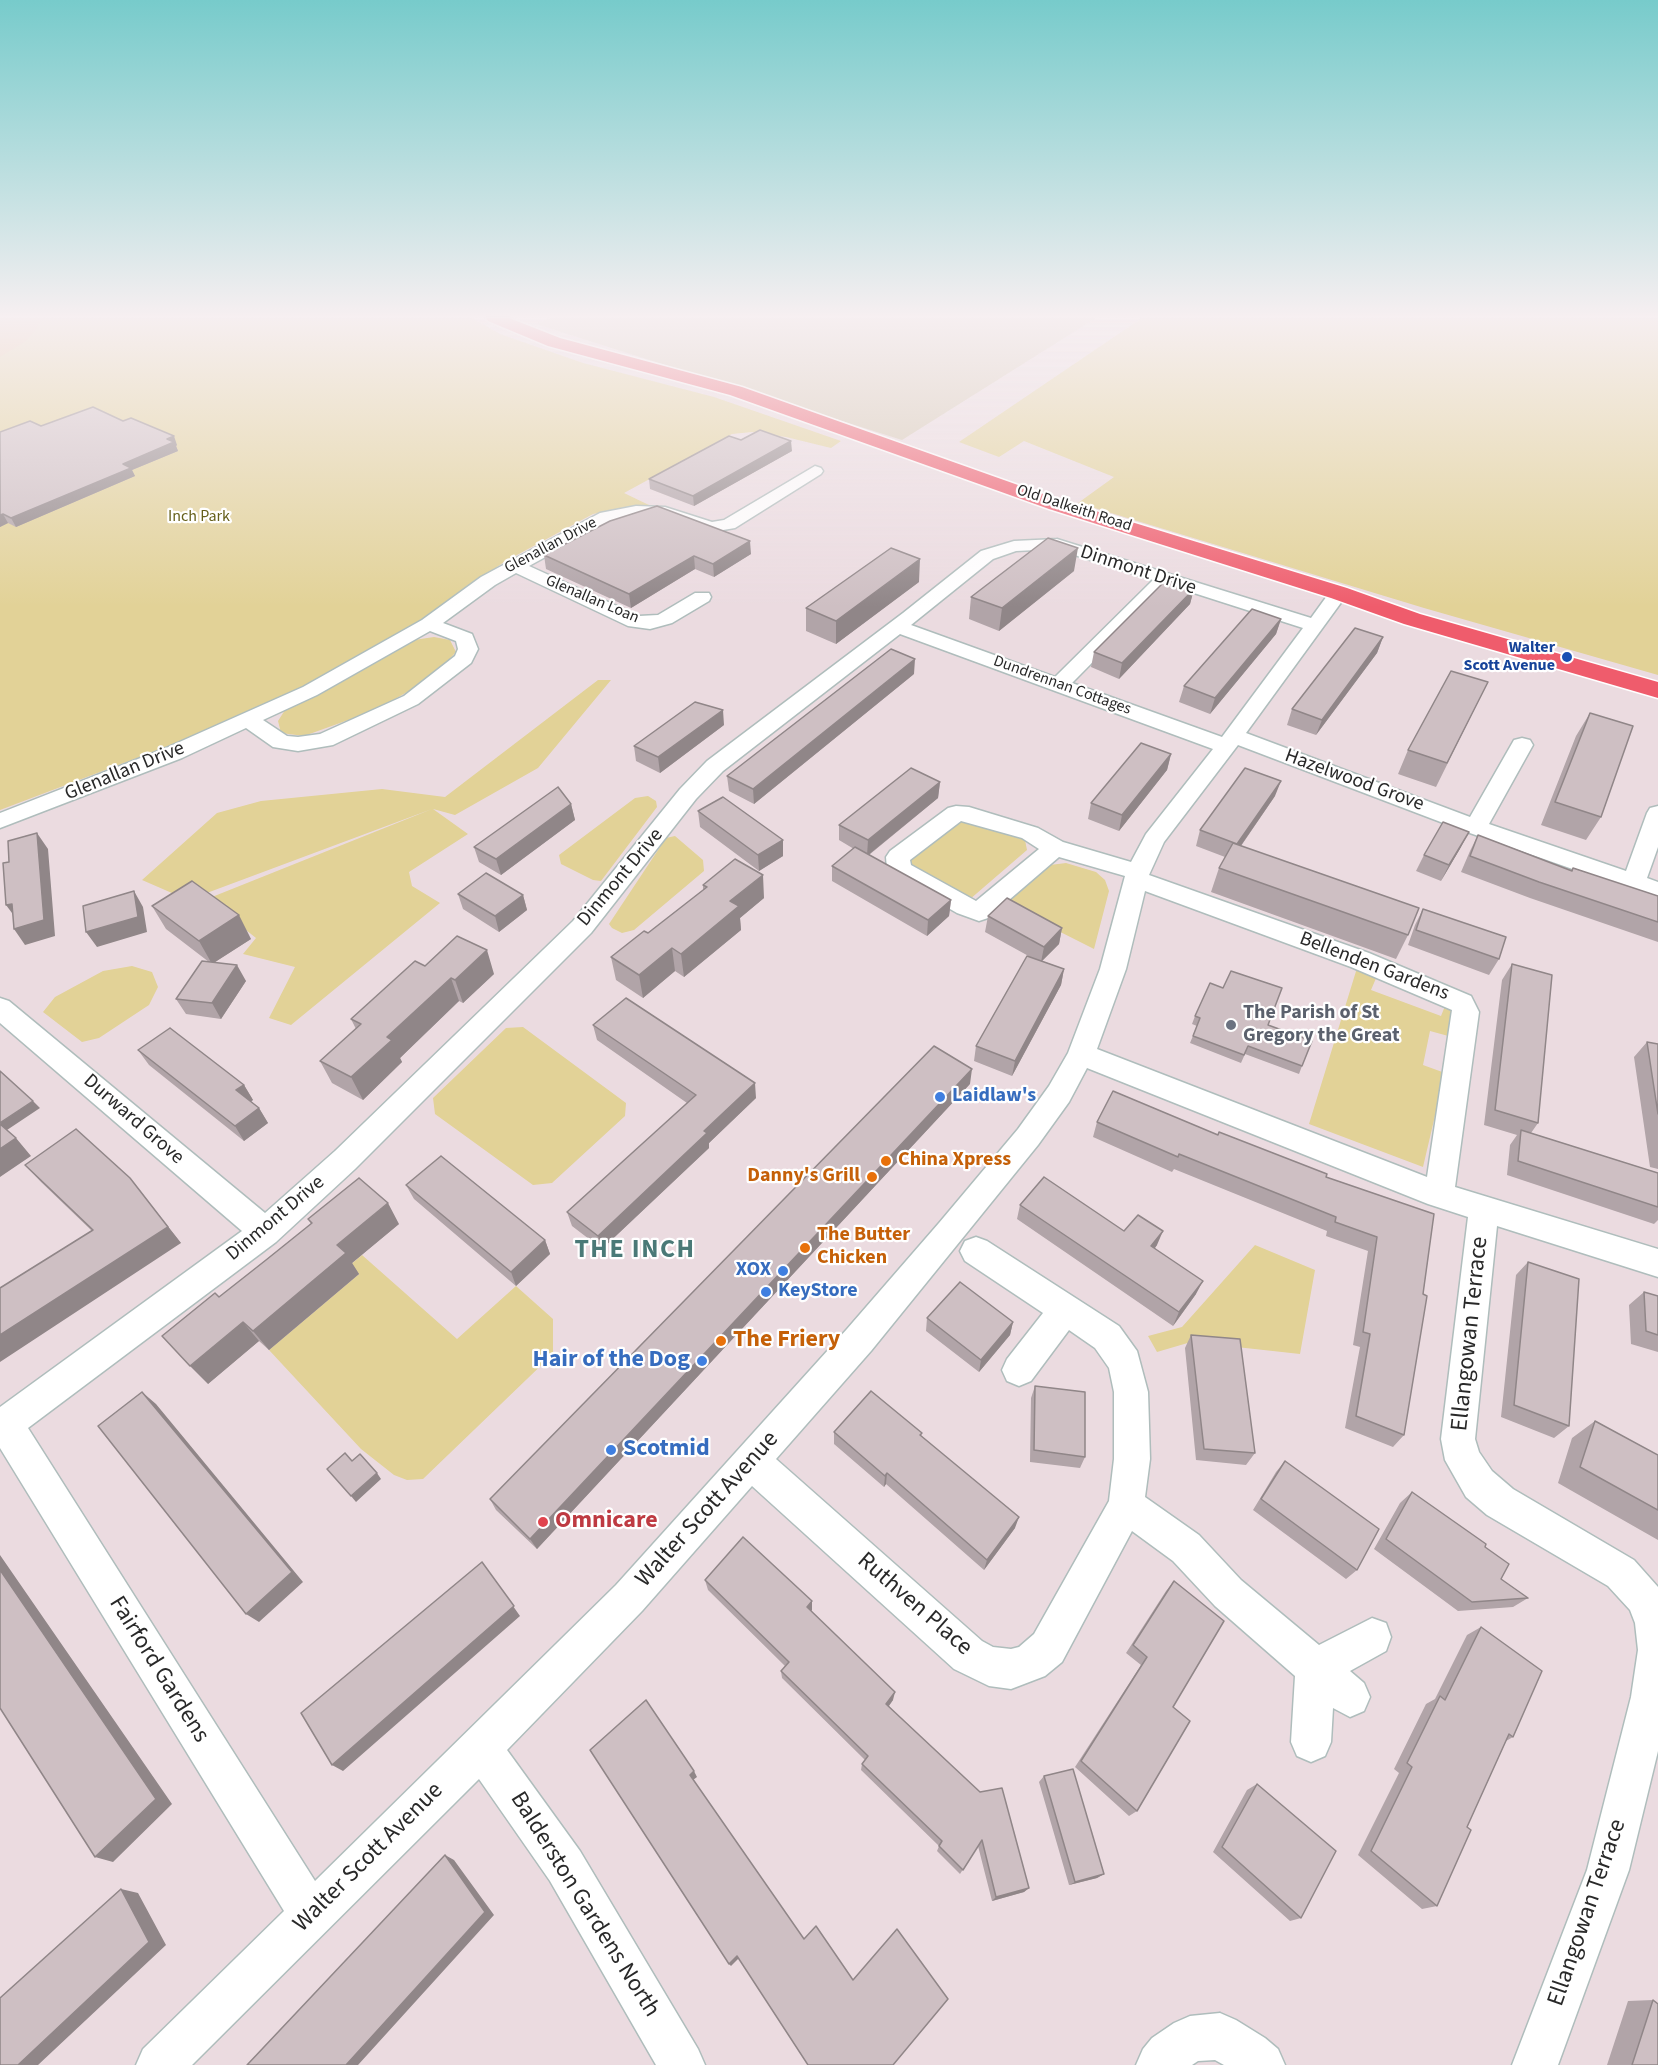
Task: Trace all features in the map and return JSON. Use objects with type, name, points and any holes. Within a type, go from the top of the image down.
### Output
[{"type":"main road","name":"Old Dalkeith Road","points":[[802,414],[1056,504],[1339,593],[1413,619],[1658,690]]},
{"type":"street","name":"Glenallan Drive","points":[[0,821],[164,758],[310,691],[429,624],[488,580],[606,517],[636,511],[665,512],[711,527],[729,524],[815,471]]},
{"type":"street","name":"Dinmont Drive","points":[[3,1426],[264,1232],[345,1160],[582,927],[688,794],[715,766],[898,627],[987,555],[1014,546],[1057,544],[1164,580],[1314,625]]},
{"type":"street","name":"Glenallan Loan","points":[[515,566],[635,622],[650,623],[664,619],[701,597]]},
{"type":"street","points":[[1058,685],[1164,580]]},
{"type":"street","name":"Walter Scott Avenue","points":[[159,2065],[480,1749],[629,1598],[752,1461],[957,1224],[1059,1094],[1081,1054],[1113,969],[1137,876],[1154,839],[1230,741],[1339,593]]},
{"type":"street","points":[[249,720],[281,742],[298,744],[325,740],[411,700],[464,659],[468,649],[465,638],[429,624]]},
{"type":"street","name":"Dundrennan Cottages","points":[[898,627],[1058,685],[1230,741]]},
{"type":"street","name":"Hazelwood Grove","points":[[1230,741],[1658,891]]},
{"type":"street","points":[[1475,826],[1522,745]]},
{"type":"street","points":[[1055,848],[979,912],[898,869],[898,856],[956,813],[969,814],[1030,833],[1055,848],[1137,876]]},
{"type":"street","points":[[1634,882],[1658,813]]},
{"type":"street","name":"Bellenden Gardens","points":[[1137,876],[1360,960],[1462,1003],[1466,1012],[1439,1195]]},
{"type":"street","name":"Durward Grove","points":[[0,1008],[264,1232]]},
{"type":"street","points":[[1081,1054],[1439,1195],[1658,1263]]},
{"type":"street","name":"Ellangowan Terrace","points":[[1484,1210],[1458,1439],[1462,1460],[1479,1484],[1500,1502],[1621,1573],[1643,1597],[1654,1622],[1657,1650],[1651,1697],[1608,1870],[1535,2065]]},
{"type":"street","name":"Ruthven Place","points":[[752,1461],[964,1651],[989,1666],[1011,1669],[1031,1662],[1048,1648],[1126,1505],[1132,1459],[1131,1392],[1125,1362],[1107,1336],[976,1251]]},
{"type":"street","points":[[1019,1370],[1065,1309]]},
{"type":"street","name":"Fairford Gardens","points":[[3,1426],[312,1915]]},
{"type":"street","points":[[1126,1505],[1186,1548],[1228,1593],[1350,1697]]},
{"type":"street","points":[[1315,1669],[1372,1637]]},
{"type":"street","points":[[1311,1742],[1315,1669]]},
{"type":"street","name":"Balderston Gardens North","points":[[480,1749],[501,1774],[565,1866],[682,2065]]},
{"type":"street","points":[[1159,2065],[1168,2054],[1190,2039],[1220,2036],[1262,2065]]},
{"type":"green space","name":"Inch Park","points":[[0,414],[764,414],[841,441],[831,448],[786,437],[752,432],[732,434],[624,493],[651,506],[626,507],[593,514],[504,562],[420,622],[329,676],[208,731],[0,810]]},
{"type":"green space","points":[[1000,414],[1658,414],[1658,675],[1424,608],[1078,503],[1114,477],[1024,441],[999,457],[959,442]]},
{"type":"green space","points":[[434,637],[450,640],[456,652],[433,677],[376,710],[304,736],[281,733],[278,721],[285,710],[414,640]]},
{"type":"green space","points":[[598,680],[611,680],[538,768],[455,815],[433,809],[468,834],[409,872],[412,886],[440,903],[291,1025],[269,1018],[295,967],[243,954],[256,938],[207,899],[432,809],[188,900],[142,880],[217,813],[261,801],[382,789],[445,797]]},
{"type":"green space","points":[[648,796],[656,801],[657,807],[601,881],[593,880],[561,864],[559,855],[635,798]]},
{"type":"green space","points":[[959,820],[1025,840],[1027,850],[969,900],[912,866],[909,856]]},
{"type":"green space","points":[[675,836],[703,860],[704,871],[634,930],[622,933],[612,928],[609,924],[666,838]]},
{"type":"green space","points":[[1066,863],[1096,872],[1105,880],[1109,891],[1094,949],[1001,902],[1050,865]]},
{"type":"green space","points":[[132,966],[152,972],[158,987],[149,1005],[99,1038],[82,1042],[43,1012],[55,997],[103,971]]},
{"type":"green space","points":[[1357,968],[1377,976],[1371,990],[1441,1016],[1447,1001],[1453,1008],[1452,1037],[1430,1031],[1423,1065],[1445,1073],[1423,1167],[1309,1124]]},
{"type":"green space","points":[[523,1027],[626,1103],[625,1116],[552,1183],[533,1185],[435,1114],[433,1098],[506,1028]]},
{"type":"green space","points":[[1255,1245],[1315,1270],[1300,1354],[1191,1342],[1157,1352],[1148,1336],[1182,1327]]},
{"type":"green space","points":[[362,1255],[457,1339],[516,1286],[553,1319],[553,1354],[423,1479],[407,1480],[394,1475],[361,1449],[269,1350],[359,1274],[350,1265]]},
{"type":"shaded area","points":[[821,414],[943,414],[902,440]]},
{"type":"building","points":[[73,414],[109,414],[123,421],[131,418],[174,436],[167,439],[174,442],[123,464],[131,468],[11,518],[0,515],[0,432],[30,421],[41,426]]},
{"type":"building","points":[[760,430],[791,441],[693,496],[649,479],[729,436],[741,440]]},
{"type":"building","points":[[657,506],[750,541],[713,564],[694,556],[629,594],[544,555],[610,521]]},
{"type":"building","points":[[1048,538],[1078,548],[1002,608],[971,597]]},
{"type":"building","points":[[891,548],[920,559],[836,621],[806,608]]},
{"type":"building","points":[[1166,580],[1194,589],[1122,663],[1094,652]]},
{"type":"building","points":[[1252,609],[1281,619],[1215,698],[1184,686]]},
{"type":"building","points":[[1355,628],[1383,637],[1322,720],[1292,709]]},
{"type":"building","points":[[891,649],[915,659],[753,789],[727,776]]},
{"type":"building","points":[[1451,671],[1488,682],[1447,763],[1408,750]]},
{"type":"building","points":[[695,702],[723,710],[658,757],[634,746]]},
{"type":"building","points":[[1590,713],[1633,726],[1601,817],[1555,802]]},
{"type":"building","points":[[1141,743],[1171,754],[1122,815],[1091,803]]},
{"type":"building","points":[[911,768],[940,782],[868,840],[839,825]]},
{"type":"building","points":[[1245,768],[1281,781],[1237,844],[1200,830]]},
{"type":"building","points":[[558,787],[571,804],[496,859],[474,847]]},
{"type":"building","points":[[723,797],[783,840],[758,855],[698,811]]},
{"type":"building","points":[[1443,822],[1469,832],[1449,865],[1424,855]]},
{"type":"building","points":[[37,833],[44,920],[14,929],[12,904],[6,905],[3,863],[9,862],[8,841]]},
{"type":"building","points":[[1478,835],[1572,871],[1573,868],[1658,896],[1658,922],[1470,856]]},
{"type":"building","points":[[1233,843],[1419,908],[1408,935],[1219,868]]},
{"type":"building","points":[[855,847],[951,900],[928,920],[832,866]]},
{"type":"building","points":[[735,859],[763,875],[730,901],[739,906],[681,954],[672,948],[639,975],[611,957],[644,931],[648,933],[707,887],[703,885]]},
{"type":"building","points":[[486,873],[523,895],[495,916],[458,894]]},
{"type":"building","points":[[192,881],[239,915],[199,941],[152,906]]},
{"type":"building","points":[[134,891],[138,917],[86,932],[83,906]]},
{"type":"building","points":[[1007,898],[1062,928],[1044,947],[988,916]]},
{"type":"building","points":[[1423,909],[1506,937],[1499,959],[1416,930]]},
{"type":"building","points":[[457,936],[487,950],[455,980],[451,978],[387,1037],[392,1040],[351,1077],[320,1061],[361,1024],[351,1019],[415,961],[425,966]]},
{"type":"building","points":[[1027,956],[1064,969],[1015,1061],[976,1046]]},
{"type":"building","points":[[202,961],[237,965],[212,1003],[176,999]]},
{"type":"building","points":[[1512,964],[1552,975],[1538,1123],[1495,1110]]},
{"type":"building","name":"The Parish of St Gregory the Great","points":[[1231,971],[1282,988],[1268,1025],[1312,1041],[1302,1066],[1248,1046],[1244,1055],[1193,1036],[1200,1018],[1195,1016],[1210,983],[1223,988]]},
{"type":"building","points":[[626,998],[755,1083],[704,1131],[707,1133],[598,1236],[567,1212],[696,1095],[593,1025]]},
{"type":"building","points":[[170,1028],[244,1085],[236,1090],[259,1108],[235,1126],[138,1050]]},
{"type":"building","points":[[1647,1042],[1658,1044],[1658,1114]]},
{"type":"building","points":[[934,1046],[972,1069],[530,1539],[490,1499]]},
{"type":"building","points":[[0,1071],[33,1101],[0,1123]]},
{"type":"building","points":[[1113,1091],[1218,1135],[1219,1132],[1327,1174],[1326,1177],[1434,1214],[1423,1294],[1427,1296],[1404,1435],[1356,1416],[1370,1334],[1363,1332],[1377,1237],[1335,1222],[1336,1217],[1179,1154],[1178,1157],[1097,1122]]},
{"type":"building","points":[[0,1124],[16,1138],[0,1149]]},
{"type":"building","points":[[76,1129],[130,1178],[168,1227],[0,1335],[0,1288],[93,1230],[25,1165]]},
{"type":"building","points":[[1521,1130],[1658,1173],[1658,1207],[1518,1161]]},
{"type":"building","points":[[441,1156],[545,1240],[511,1272],[406,1185]]},
{"type":"building","points":[[1044,1177],[1124,1231],[1138,1215],[1163,1231],[1151,1246],[1203,1281],[1179,1312],[1020,1205]]},
{"type":"building","points":[[359,1178],[388,1203],[337,1245],[346,1253],[253,1331],[243,1322],[190,1366],[162,1336],[215,1293],[219,1297],[266,1260],[312,1223],[308,1219]]},
{"type":"building","points":[[1528,1262],[1579,1279],[1569,1426],[1514,1405]]},
{"type":"building","points":[[960,1282],[1013,1322],[981,1360],[927,1318]]},
{"type":"building","points":[[1644,1292],[1658,1296],[1658,1335],[1646,1331]]},
{"type":"building","points":[[1191,1335],[1240,1339],[1255,1453],[1204,1449]]},
{"type":"building","points":[[1035,1386],[1085,1392],[1085,1457],[1034,1450]]},
{"type":"building","points":[[871,1391],[1019,1517],[987,1560],[887,1473],[885,1476],[834,1432]]},
{"type":"building","points":[[142,1392],[292,1572],[246,1614],[98,1426]]},
{"type":"building","points":[[1595,1421],[1658,1455],[1658,1510],[1580,1467]]},
{"type":"building","points":[[345,1453],[352,1461],[360,1454],[377,1473],[351,1496],[327,1469]]},
{"type":"building","points":[[1285,1461],[1379,1529],[1357,1570],[1261,1499]]},
{"type":"building","points":[[1412,1492],[1486,1544],[1485,1547],[1509,1564],[1501,1579],[1528,1598],[1472,1602],[1386,1539]]},
{"type":"building","points":[[743,1537],[812,1601],[807,1607],[895,1692],[886,1704],[980,1792],[1002,1788],[1029,1888],[996,1897],[982,1840],[963,1870],[939,1846],[942,1841],[862,1764],[868,1756],[781,1671],[789,1662],[705,1580]]},
{"type":"building","points":[[482,1562],[514,1606],[332,1765],[301,1713]]},
{"type":"building","points":[[0,1570],[156,1799],[95,1857],[0,1708]]},
{"type":"building","points":[[1174,1581],[1224,1621],[1173,1707],[1190,1721],[1137,1811],[1081,1761],[1147,1657],[1133,1645]]},
{"type":"building","points":[[1481,1627],[1542,1671],[1513,1737],[1509,1734],[1467,1827],[1471,1830],[1437,1906],[1371,1851],[1412,1767],[1407,1763],[1440,1696],[1445,1700]]},
{"type":"building","points":[[646,1700],[694,1771],[690,1775],[804,1939],[816,1926],[853,1980],[897,1929],[948,1999],[893,2065],[808,2065],[737,1956],[729,1964],[590,1750]]},
{"type":"building","points":[[1073,1769],[1104,1874],[1075,1882],[1044,1776]]},
{"type":"building","points":[[1257,1784],[1336,1851],[1301,1918],[1222,1847]]},
{"type":"building","points":[[445,1855],[485,1912],[346,2065],[247,2065]]},
{"type":"building","points":[[121,1889],[149,1942],[18,2065],[0,2065],[0,1998]]},
{"type":"building","points":[[1653,2000],[1658,2004],[1658,2065],[1632,2065]]},
{"type":"place","name":"Walter Scott Avenue","points":[[1567,657]]},
{"type":"place","name":"The Parish of St Gregory the Great","points":[[1231,1025]]},
{"type":"place","name":"Laidlaw's","points":[[940,1097]]},
{"type":"place","name":"China Xpress","points":[[886,1161]]},
{"type":"place","name":"Danny's Grill","points":[[872,1177]]},
{"type":"place","name":"The Butter Chicken","points":[[805,1248]]},
{"type":"place","name":"XOX","points":[[783,1271]]},
{"type":"place","name":"KeyStore","points":[[766,1292]]},
{"type":"place","name":"The Friery","points":[[721,1341]]},
{"type":"place","name":"Hair of the Dog","points":[[702,1361]]},
{"type":"place","name":"Scotmid","points":[[611,1450]]},
{"type":"place","name":"Omnicare","points":[[543,1522]]},
{"type":"district","name":"THE INCH","points":[[635,1251]]}]
